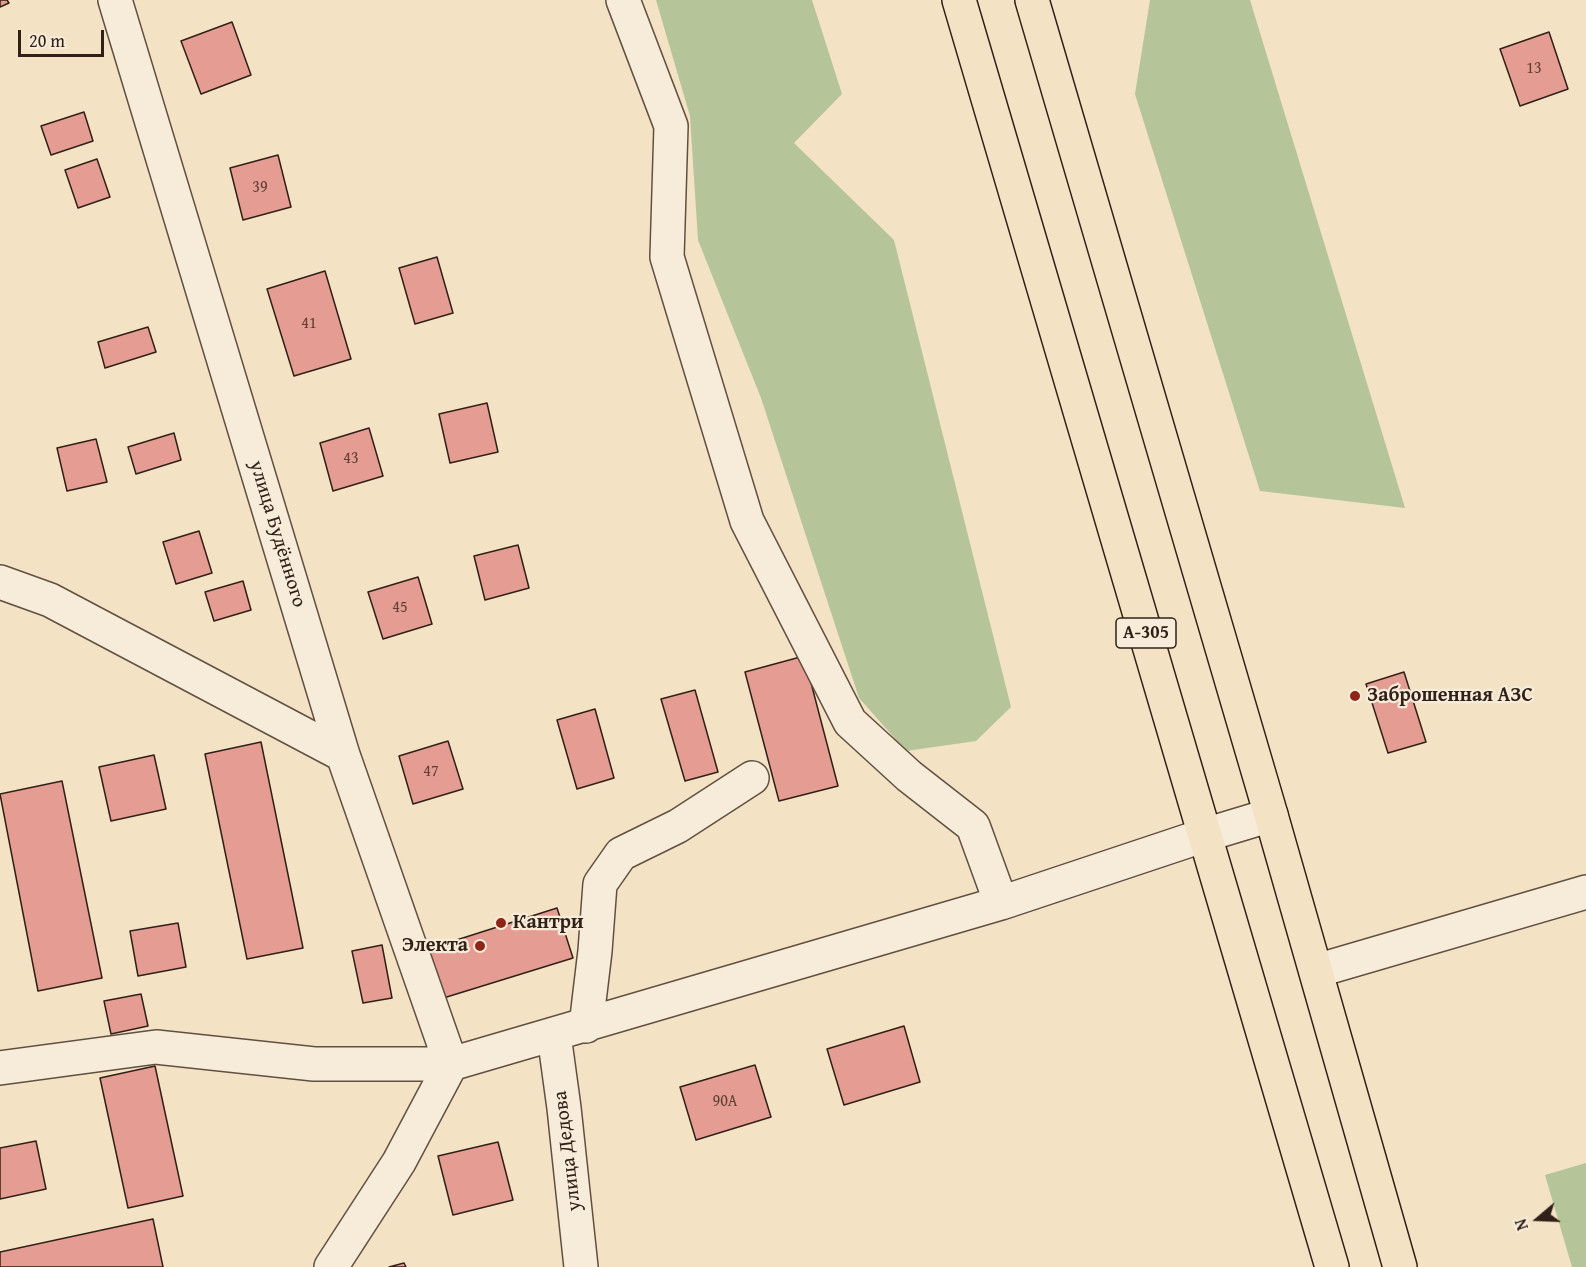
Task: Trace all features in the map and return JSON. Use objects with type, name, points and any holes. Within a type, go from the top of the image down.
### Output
[{"type":"highway","name":"А-305","points":[[959,0],[1332,1267]]},
{"type":"highway","points":[[1032,0],[1271,815],[1400,1267]]},
{"type":"street","name":"улица Будённого","points":[[115,0],[343,755],[451,1064]]},
{"type":"street","points":[[623,0],[671,126],[667,257],[747,521],[850,722],[909,776],[973,826],[1000,903]]},
{"type":"street","points":[[0,582],[50,600],[343,755]]},
{"type":"street","points":[[586,1026],[600,884],[621,854],[678,826],[752,778]]},
{"type":"street","points":[[0,1068],[156,1047],[314,1064],[451,1064],[1000,903],[1271,815]]},
{"type":"street","points":[[1316,971],[1586,892]]},
{"type":"street","name":"улица Дедова","points":[[554,1035],[581,1267]]},
{"type":"street","points":[[331,1267],[399,1162],[451,1064]]},
{"type":"green space","points":[[656,0],[812,0],[842,94],[794,143],[894,240],[1011,707],[976,741],[906,751],[859,698],[761,398],[698,240],[690,116]]},
{"type":"green space","points":[[1150,0],[1250,0],[1405,508],[1260,491],[1135,94]]},
{"type":"green space","points":[[1586,1163],[1586,1267],[1572,1267],[1545,1175]]},
{"type":"building","points":[[0,0],[7,0],[9,3],[0,7]]},
{"type":"building","points":[[232,22],[251,75],[201,94],[181,41]]},
{"type":"building","points":[[1549,32],[1568,89],[1520,106],[1500,49]]},
{"type":"building","points":[[84,112],[93,141],[51,155],[41,126]]},
{"type":"building","points":[[278,155],[291,207],[243,220],[230,168]]},
{"type":"building","points":[[97,159],[110,197],[78,208],[65,170]]},
{"type":"building","points":[[437,257],[453,313],[415,324],[399,268]]},
{"type":"building","points":[[325,271],[351,359],[294,376],[267,289]]},
{"type":"building","points":[[148,327],[156,352],[105,368],[98,342]]},
{"type":"building","points":[[487,403],[498,452],[450,463],[439,414]]},
{"type":"building","points":[[369,428],[383,476],[333,491],[320,443]]},
{"type":"building","points":[[174,433],[181,460],[136,474],[128,447]]},
{"type":"building","points":[[96,439],[107,482],[67,491],[57,448]]},
{"type":"building","points":[[199,531],[212,573],[176,584],[163,542]]},
{"type":"building","points":[[518,545],[529,588],[485,600],[474,556]]},
{"type":"building","points":[[418,577],[432,624],[383,639],[368,592]]},
{"type":"building","points":[[243,581],[251,610],[214,621],[205,592]]},
{"type":"building","points":[[804,656],[838,786],[779,801],[745,672]]},
{"type":"building","points":[[1404,672],[1426,742],[1388,753],[1366,684]]},
{"type":"building","points":[[695,690],[718,772],[685,781],[661,699]]},
{"type":"building","points":[[595,709],[614,778],[577,789],[557,720]]},
{"type":"building","points":[[448,741],[463,789],[413,804],[399,756]]},
{"type":"building","points":[[261,742],[303,948],[247,959],[205,754]]},
{"type":"building","points":[[154,755],[166,809],[111,821],[99,767]]},
{"type":"building","points":[[62,781],[102,978],[38,991],[0,794]]},
{"type":"building","points":[[557,908],[573,958],[437,1000],[422,951]]},
{"type":"building","points":[[178,923],[186,967],[138,976],[130,931]]},
{"type":"building","points":[[382,945],[392,998],[363,1003],[352,951]]},
{"type":"building","points":[[141,994],[148,1026],[111,1034],[104,1001]]},
{"type":"building","points":[[904,1026],[920,1082],[844,1105],[827,1049]]},
{"type":"building","points":[[755,1065],[771,1117],[696,1140],[680,1087]]},
{"type":"building","points":[[155,1066],[183,1196],[128,1208],[100,1078]]},
{"type":"building","points":[[36,1141],[46,1189],[0,1199],[0,1148]]},
{"type":"building","points":[[498,1142],[513,1200],[453,1215],[438,1156]]},
{"type":"building","points":[[153,1219],[163,1267],[0,1267],[0,1252]]},
{"type":"building","points":[[404,1263],[406,1267],[389,1267]]},
{"type":"place","name":"Заброшенная АЗС","points":[[1355,696]]},
{"type":"place","name":"Кантри","points":[[501,923]]},
{"type":"place","name":"Электа","points":[[480,946]]}]
